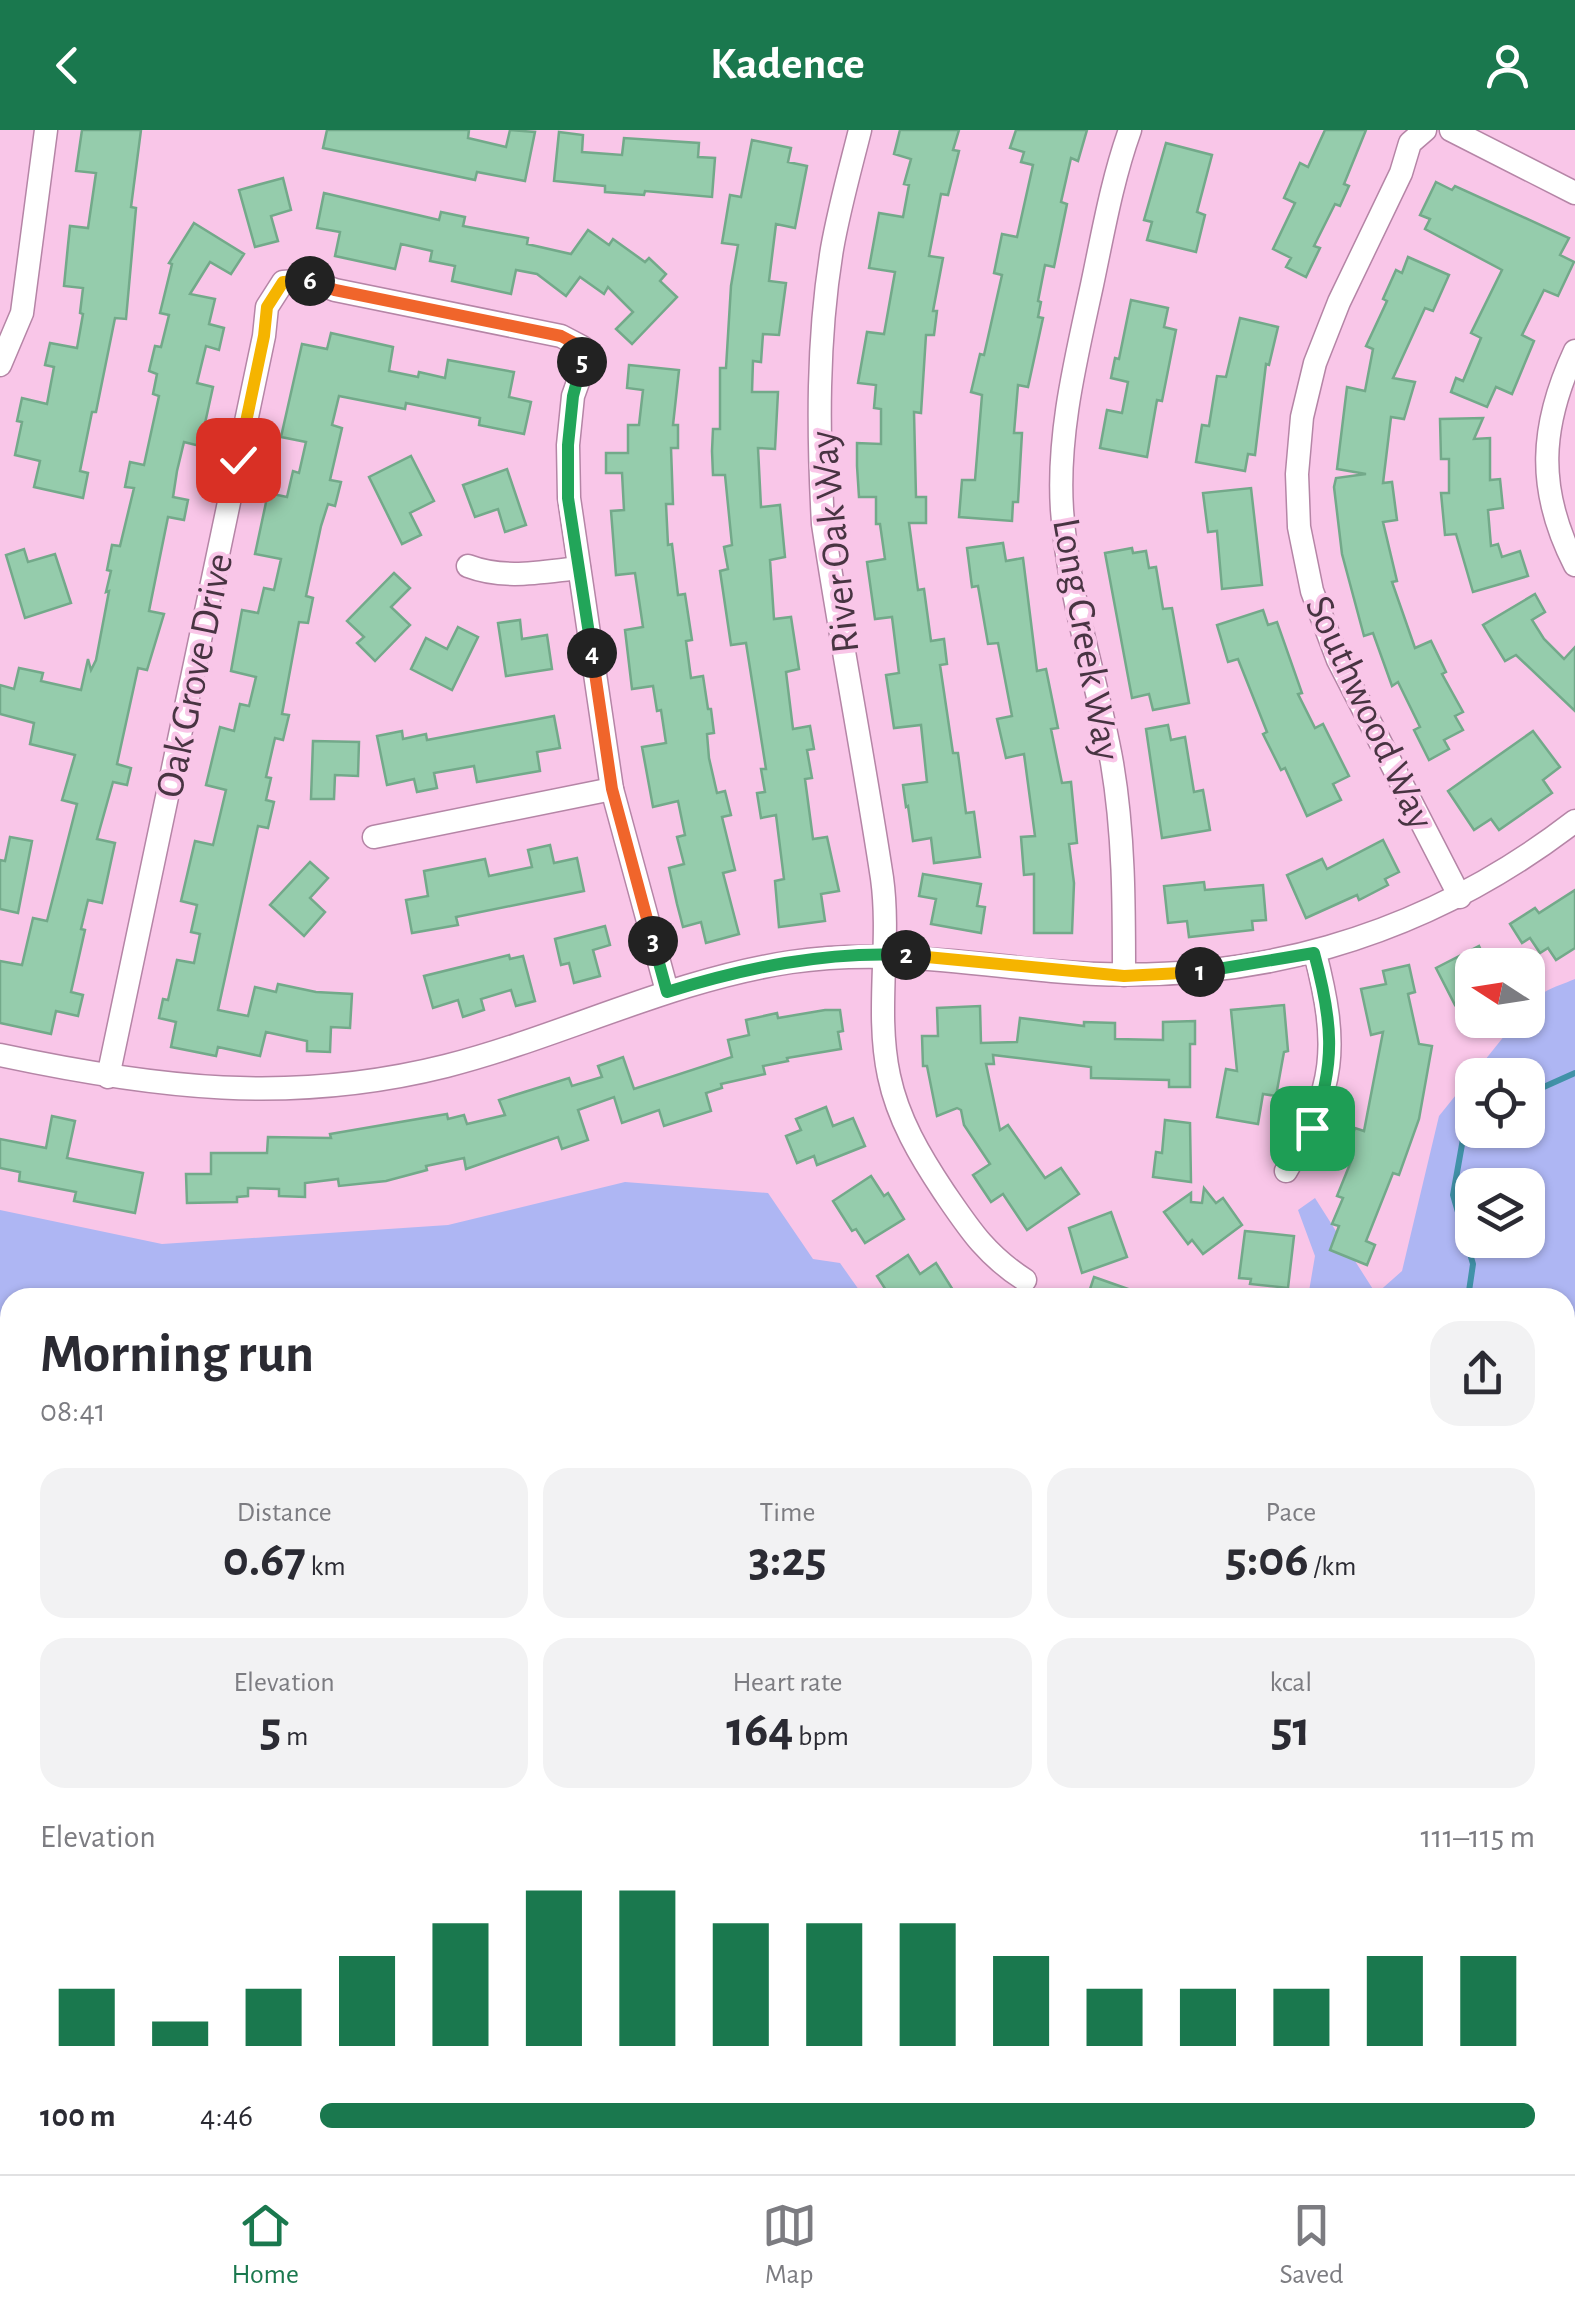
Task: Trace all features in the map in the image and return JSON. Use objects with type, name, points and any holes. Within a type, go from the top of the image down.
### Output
[{"type":"street","points":[[0,364],[22,313],[46,130]]},
{"type":"street","name":"River Oak Way","points":[[860,130],[832,250],[821,352],[819,462],[822,524],[885,900],[888,1073],[919,1154],[977,1242],[996,1261],[1025,1280]]},
{"type":"street","name":"Long Creek Way","points":[[1124,976],[1120,815],[1070,579],[1062,508],[1064,435],[1074,372],[1111,196],[1130,130]]},
{"type":"street","name":"Southwood Way","points":[[1425,130],[1410,143],[1401,172],[1339,302],[1315,363],[1302,417],[1297,474],[1299,527],[1312,591],[1338,660],[1460,897]]},
{"type":"street","points":[[1451,130],[1575,192]]},
{"type":"street","name":"Oak Grove Drive","points":[[108,1077],[267,307],[283,282],[308,280],[335,290],[561,336],[582,347],[582,371],[573,396],[568,445],[568,498],[612,789],[667,992]]},
{"type":"street","points":[[1575,350],[1552,410],[1547,464],[1556,520],[1575,565]]},
{"type":"street","points":[[468,566],[510,576],[579,568]]},
{"type":"street","points":[[374,836],[612,789]]},
{"type":"street","points":[[0,1055],[108,1077],[227,1090],[280,1089],[390,1078],[502,1049],[667,992],[744,970],[792,962],[885,954],[1124,976],[1193,972],[1314,953],[1395,925],[1460,897],[1575,822]]},
{"type":"street","points":[[1286,1171],[1312,1128],[1330,1068],[1328,1004],[1314,953]]},
{"type":"shaded area","points":[[1575,979],[1575,1288],[1383,1288],[1402,1271],[1439,1116],[1455,1096],[1455,1148],[1545,1148],[1545,1058],[1487,1058],[1503,1038],[1545,1038],[1545,993]]},
{"type":"shaded area","points":[[625,1182],[768,1193],[813,1259],[840,1263],[858,1288],[0,1288],[0,1210],[162,1244],[448,1225]]},
{"type":"shaded area","points":[[1315,1198],[1372,1288],[1310,1288],[1315,1256],[1298,1210]]},
{"type":"building","points":[[82,130],[141,130],[131,207],[136,208],[126,319],[115,318],[96,412],[92,412],[80,471],[88,473],[83,498],[34,487],[40,461],[15,455],[22,398],[47,404],[54,367],[45,365],[50,343],[77,348],[83,288],[64,286],[70,226],[88,228],[96,173],[76,171]]},
{"type":"building","points":[[327,130],[469,130],[468,138],[506,147],[510,130],[535,132],[525,181],[477,172],[475,180],[323,148]]},
{"type":"building","points":[[900,130],[959,130],[953,150],[959,151],[948,195],[941,194],[929,256],[943,258],[933,311],[937,311],[934,335],[926,335],[921,413],[914,412],[916,497],[926,497],[926,523],[909,523],[918,590],[924,589],[931,641],[944,639],[947,664],[940,665],[953,753],[958,753],[966,813],[974,812],[980,857],[934,863],[931,838],[913,841],[906,807],[903,785],[927,782],[921,725],[894,728],[886,675],[899,673],[892,617],[875,619],[867,562],[885,559],[880,524],[876,524],[876,497],[859,497],[857,466],[857,443],[881,444],[881,409],[874,408],[876,385],[858,383],[867,332],[884,334],[895,272],[869,268],[879,213],[903,217],[909,185],[904,184],[911,159],[894,154]]},
{"type":"building","points":[[1016,130],[1087,130],[1078,161],[1071,158],[1061,202],[1067,204],[1054,267],[1045,265],[1038,301],[1038,317],[1043,318],[1028,387],[1018,385],[1014,433],[1022,433],[1018,502],[1013,502],[1012,521],[959,517],[962,480],[975,480],[982,395],[971,392],[980,354],[984,355],[1002,275],[994,273],[1002,234],[1017,237],[1033,165],[1021,162],[1024,152],[1010,148]]},
{"type":"building","points":[[1325,130],[1366,130],[1344,184],[1349,186],[1340,206],[1335,204],[1314,246],[1320,248],[1306,277],[1286,267],[1291,258],[1273,249],[1295,203],[1284,198],[1300,163],[1308,167]]},
{"type":"building","points":[[559,132],[583,135],[582,152],[622,155],[624,138],[699,143],[698,157],[715,158],[712,197],[605,192],[605,186],[554,181]]},
{"type":"building","points":[[752,140],[791,148],[788,162],[807,166],[795,228],[776,224],[769,281],[786,283],[779,335],[763,334],[761,362],[753,361],[752,392],[778,392],[775,449],[758,448],[761,507],[780,505],[785,557],[770,560],[774,619],[791,617],[799,669],[786,672],[793,729],[810,726],[814,749],[807,750],[812,778],[805,779],[813,839],[827,837],[839,891],[821,894],[825,921],[779,927],[775,881],[784,879],[776,815],[761,818],[757,793],[765,792],[761,769],[766,769],[746,643],[731,645],[720,571],[728,569],[724,547],[732,545],[725,475],[713,475],[712,451],[713,429],[720,429],[720,368],[726,368],[738,245],[722,243],[730,195],[741,197]]},
{"type":"building","points":[[1166,143],[1212,155],[1197,212],[1205,215],[1196,252],[1147,240],[1152,222],[1144,220]]},
{"type":"building","points":[[283,178],[291,210],[271,216],[278,241],[255,247],[239,190]]},
{"type":"building","points":[[1436,182],[1452,190],[1455,186],[1569,238],[1560,255],[1574,262],[1558,296],[1544,290],[1522,335],[1534,341],[1512,394],[1496,387],[1487,407],[1451,392],[1456,378],[1463,381],[1481,338],[1471,333],[1502,270],[1425,229],[1430,219],[1420,215]]},
{"type":"building","points":[[324,193],[439,220],[441,212],[465,217],[463,226],[528,238],[527,244],[571,254],[588,230],[609,245],[613,239],[645,262],[649,258],[666,274],[660,281],[677,297],[632,344],[616,329],[633,312],[608,287],[604,294],[580,277],[566,296],[537,274],[516,270],[511,294],[452,281],[455,266],[430,261],[432,251],[401,244],[395,269],[335,256],[340,232],[317,228]]},
{"type":"building","points":[[194,223],[244,254],[231,274],[210,262],[190,294],[215,299],[209,324],[224,328],[219,350],[206,346],[197,383],[213,387],[200,446],[184,442],[177,471],[173,497],[188,500],[184,520],[168,517],[149,611],[164,614],[147,670],[138,668],[117,764],[131,768],[127,785],[113,782],[97,839],[115,843],[102,903],[88,900],[81,929],[85,930],[71,992],[83,995],[78,1016],[56,1011],[51,1034],[0,1023],[0,961],[22,965],[33,918],[47,921],[77,804],[62,800],[75,755],[30,744],[34,723],[0,714],[0,685],[14,689],[19,668],[43,673],[41,681],[81,690],[88,659],[91,670],[96,660],[109,591],[106,592],[111,571],[107,570],[112,545],[120,546],[134,488],[125,487],[130,462],[144,465],[159,396],[153,394],[157,374],[149,371],[155,346],[161,347],[169,315],[160,313],[172,264],[169,263]]},
{"type":"building","points":[[1408,257],[1449,275],[1433,311],[1425,308],[1393,378],[1415,382],[1404,419],[1391,417],[1383,483],[1392,482],[1397,520],[1383,522],[1397,581],[1392,582],[1415,648],[1431,641],[1446,672],[1442,674],[1463,712],[1455,716],[1463,730],[1444,740],[1449,749],[1429,760],[1414,730],[1420,727],[1398,682],[1392,686],[1373,633],[1364,636],[1342,554],[1334,487],[1336,478],[1366,474],[1337,469],[1347,387],[1365,391],[1373,349],[1366,346],[1387,301],[1383,299],[1396,270],[1402,273]]},
{"type":"building","points":[[1131,300],[1168,308],[1164,327],[1176,330],[1147,457],[1100,448],[1107,410],[1122,413],[1128,382],[1111,378],[1115,358],[1119,359]]},
{"type":"building","points":[[1240,318],[1278,327],[1269,365],[1266,364],[1255,455],[1248,454],[1245,471],[1196,462],[1202,425],[1209,426],[1217,376],[1226,377]]},
{"type":"building","points":[[331,333],[393,347],[389,371],[445,378],[448,360],[514,372],[509,397],[531,402],[524,434],[479,425],[480,418],[406,403],[405,409],[339,396],[332,425],[342,428],[330,480],[341,482],[335,506],[328,504],[321,526],[306,596],[313,598],[308,623],[299,622],[282,714],[289,715],[283,740],[275,738],[266,777],[271,778],[266,800],[274,802],[268,828],[258,826],[218,1010],[248,1016],[255,987],[276,992],[278,984],[352,994],[350,1028],[331,1027],[330,1052],[307,1051],[307,1041],[266,1032],[260,1056],[218,1047],[216,1056],[171,1047],[176,1022],[159,1018],[163,999],[168,1000],[177,960],[194,963],[200,934],[191,932],[197,905],[181,901],[195,841],[213,845],[226,790],[206,785],[220,727],[234,731],[240,704],[249,706],[256,677],[231,671],[242,610],[258,613],[264,588],[274,590],[281,559],[255,554],[268,493],[287,497],[293,471],[299,473],[306,442],[281,437],[302,344],[327,349]]},
{"type":"building","points":[[629,365],[679,370],[673,425],[678,425],[678,448],[671,448],[673,504],[666,504],[668,545],[672,544],[678,595],[685,594],[692,640],[686,641],[691,678],[703,676],[711,709],[714,733],[707,734],[717,793],[725,791],[731,815],[722,817],[735,870],[723,873],[739,934],[706,943],[701,922],[683,927],[669,868],[684,864],[677,837],[685,835],[678,801],[653,807],[642,747],[666,743],[661,710],[657,711],[653,686],[632,689],[625,630],[643,627],[635,573],[616,575],[611,511],[624,510],[622,473],[606,473],[606,453],[628,453],[628,425],[639,425],[643,390],[627,388]]},
{"type":"building","points":[[1483,418],[1474,439],[1490,438],[1490,480],[1500,479],[1503,508],[1488,510],[1491,546],[1498,544],[1502,557],[1520,551],[1528,576],[1473,592],[1456,534],[1445,535],[1441,493],[1449,493],[1449,459],[1441,459],[1440,419]]},
{"type":"building","points":[[411,456],[434,501],[410,513],[421,535],[402,544],[369,477]]},
{"type":"building","points":[[507,469],[526,525],[505,532],[498,509],[475,517],[463,485]]},
{"type":"building","points":[[1251,488],[1262,585],[1222,589],[1217,531],[1208,532],[1203,493]]},
{"type":"building","points":[[1003,543],[1006,561],[1023,558],[1037,671],[1046,669],[1058,728],[1051,729],[1062,783],[1071,782],[1077,843],[1069,844],[1074,883],[1072,933],[1034,933],[1034,874],[1024,875],[1021,837],[1035,836],[1024,754],[1006,758],[997,719],[1012,716],[998,643],[988,644],[978,586],[972,587],[967,548]]},
{"type":"building","points":[[1132,548],[1133,553],[1146,551],[1149,568],[1156,567],[1163,609],[1172,608],[1189,703],[1153,710],[1149,694],[1132,698],[1105,553]]},
{"type":"building","points":[[24,549],[28,562],[55,554],[71,603],[25,618],[6,555]]},
{"type":"building","points":[[394,573],[410,588],[391,607],[410,625],[375,661],[357,643],[364,637],[347,621]]},
{"type":"building","points":[[1535,594],[1545,612],[1532,620],[1544,639],[1564,659],[1575,647],[1575,711],[1516,655],[1505,661],[1483,625]]},
{"type":"building","points":[[1263,610],[1268,625],[1277,622],[1302,693],[1298,694],[1315,728],[1323,724],[1349,776],[1333,784],[1341,800],[1307,816],[1285,768],[1281,770],[1263,734],[1267,732],[1238,659],[1228,662],[1217,625]]},
{"type":"building","points":[[520,620],[522,639],[547,635],[552,669],[506,676],[498,623]]},
{"type":"building","points":[[458,627],[478,637],[452,690],[411,669],[426,638],[447,649]]},
{"type":"building","points":[[554,716],[560,748],[537,752],[540,771],[477,782],[474,766],[434,773],[437,788],[417,792],[414,779],[387,785],[377,736],[402,731],[403,739],[426,734],[427,740]]},
{"type":"building","points":[[1168,725],[1171,740],[1185,737],[1194,792],[1203,790],[1210,830],[1162,838],[1146,729]]},
{"type":"building","points":[[1533,731],[1560,767],[1543,780],[1552,793],[1499,830],[1491,819],[1474,830],[1448,791]]},
{"type":"building","points":[[313,741],[359,742],[358,776],[335,775],[334,799],[311,799]]},
{"type":"building","points":[[10,837],[32,841],[18,913],[0,909],[0,860],[5,861]]},
{"type":"building","points":[[1383,840],[1399,872],[1385,879],[1388,885],[1359,900],[1357,895],[1306,918],[1287,875],[1322,859],[1327,869]]},
{"type":"building","points":[[550,845],[554,863],[577,858],[584,891],[456,917],[458,925],[412,933],[406,900],[428,896],[424,871],[485,859],[489,876],[532,867],[528,850]]},
{"type":"building","points":[[310,862],[328,878],[310,898],[325,912],[304,936],[270,905]]},
{"type":"building","points":[[923,874],[981,884],[977,906],[985,907],[981,933],[931,924],[936,899],[919,896]]},
{"type":"building","points":[[1204,882],[1205,890],[1263,885],[1266,920],[1252,921],[1253,930],[1189,937],[1187,921],[1168,923],[1164,886]]},
{"type":"building","points":[[1575,890],[1575,948],[1556,960],[1548,948],[1537,948],[1530,938],[1522,943],[1510,924],[1535,908],[1539,913]]},
{"type":"building","points":[[605,926],[610,945],[593,950],[600,976],[574,983],[569,963],[561,965],[555,939]]},
{"type":"building","points":[[509,955],[510,959],[523,956],[535,1001],[516,1006],[511,990],[481,999],[484,1010],[463,1017],[458,1000],[433,1008],[424,976]]},
{"type":"building","points":[[1455,958],[1455,1005],[1436,968]]},
{"type":"building","points":[[1409,965],[1415,992],[1408,994],[1419,1044],[1432,1046],[1419,1119],[1399,1175],[1393,1173],[1366,1241],[1375,1245],[1367,1265],[1330,1250],[1339,1226],[1332,1224],[1343,1198],[1337,1196],[1352,1159],[1345,1156],[1355,1128],[1364,1131],[1383,1032],[1371,1035],[1361,989],[1386,984],[1383,971]]},
{"type":"building","points":[[1284,1005],[1288,1051],[1284,1052],[1276,1096],[1263,1094],[1258,1124],[1217,1117],[1226,1069],[1237,1071],[1231,1010]]},
{"type":"building","points":[[980,1006],[981,1043],[1017,1042],[1020,1018],[1084,1026],[1084,1022],[1115,1023],[1115,1039],[1163,1040],[1163,1022],[1195,1021],[1195,1044],[1190,1044],[1190,1087],[1169,1087],[1169,1080],[1091,1078],[1091,1067],[993,1055],[994,1064],[986,1064],[1000,1130],[1008,1125],[1045,1178],[1061,1168],[1079,1194],[1027,1230],[1003,1194],[991,1202],[973,1175],[990,1164],[964,1125],[961,1110],[937,1116],[927,1066],[923,1066],[922,1036],[938,1036],[937,1008]]},
{"type":"building","points":[[840,1010],[841,1049],[787,1058],[788,1061],[763,1066],[765,1074],[721,1084],[722,1088],[706,1093],[711,1111],[664,1126],[659,1110],[622,1123],[614,1097],[578,1110],[588,1140],[562,1149],[558,1137],[466,1169],[464,1158],[426,1166],[427,1170],[386,1181],[339,1186],[338,1179],[305,1183],[305,1197],[279,1196],[279,1189],[248,1188],[248,1196],[237,1197],[237,1202],[187,1203],[186,1174],[211,1174],[211,1153],[267,1153],[268,1137],[331,1138],[330,1134],[447,1114],[448,1119],[464,1115],[467,1124],[505,1115],[499,1100],[569,1078],[572,1086],[602,1077],[598,1066],[623,1057],[634,1089],[732,1057],[728,1040],[749,1035],[746,1020],[777,1013],[778,1018]]},
{"type":"building","points":[[826,1107],[833,1126],[853,1118],[865,1146],[817,1165],[814,1156],[797,1163],[786,1136],[801,1130],[796,1119]]},
{"type":"building","points":[[52,1116],[75,1121],[67,1158],[143,1173],[135,1213],[74,1201],[76,1192],[19,1181],[20,1172],[0,1168],[0,1139],[46,1148]]},
{"type":"building","points":[[1165,1120],[1190,1123],[1191,1182],[1153,1177],[1156,1152],[1162,1153]]},
{"type":"building","points":[[871,1176],[884,1196],[888,1193],[904,1219],[865,1243],[856,1229],[852,1231],[833,1201]]},
{"type":"building","points":[[1204,1188],[1216,1203],[1223,1198],[1242,1225],[1203,1254],[1192,1240],[1188,1244],[1164,1212],[1191,1193],[1191,1202],[1202,1203]]},
{"type":"building","points":[[1111,1212],[1127,1257],[1082,1273],[1069,1228]]},
{"type":"building","points":[[1245,1231],[1294,1236],[1288,1288],[1250,1284],[1251,1279],[1239,1278]]},
{"type":"building","points":[[908,1255],[920,1274],[936,1263],[952,1288],[885,1288],[877,1276]]},
{"type":"building","points":[[1094,1277],[1125,1288],[1090,1288]]},
{"type":"waterway","points":[[1545,1086],[1575,1073]]},
{"type":"waterway","points":[[1461,1148],[1453,1195],[1473,1264],[1469,1288]]},
{"type":"route","points":[[238,460],[267,307],[283,282],[308,280],[335,290],[561,336],[582,347],[582,371],[573,396],[568,445],[568,498],[612,789],[667,992],[744,970],[843,956],[940,957],[1124,976],[1234,968],[1314,953],[1328,1004],[1331,1034],[1324,1098],[1312,1128]]}]
